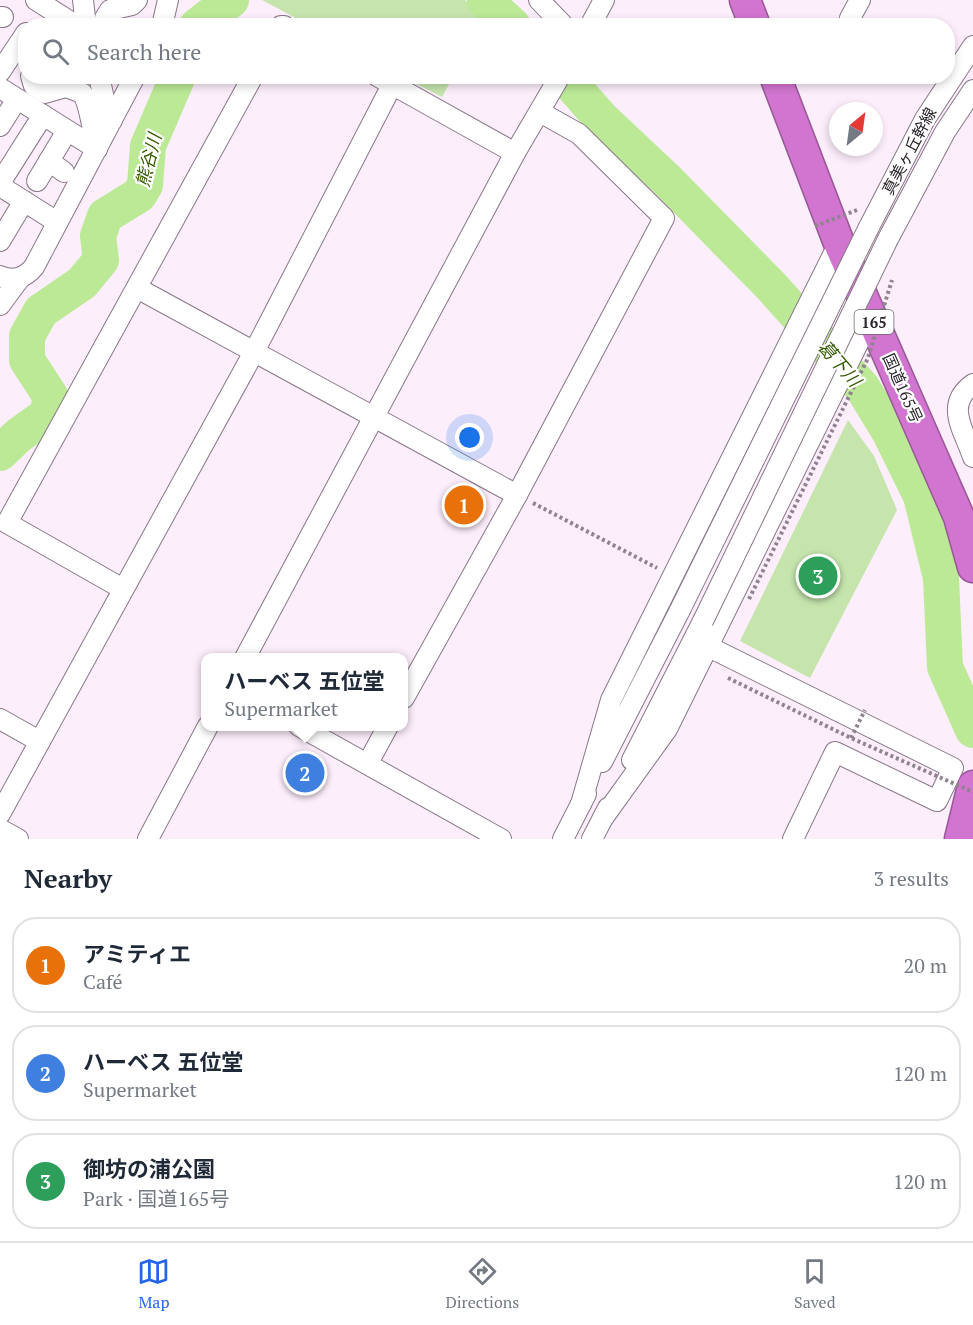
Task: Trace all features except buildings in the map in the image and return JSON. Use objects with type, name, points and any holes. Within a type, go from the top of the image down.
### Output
[{"type":"highway","points":[[745,0],[752,18]]},
{"type":"highway","name":"国道165号","points":[[778,84],[827,239],[955,508],[973,567]]},
{"type":"highway","points":[[960,839],[973,786]]},
{"type":"street","points":[[83,0],[85,18]]},
{"type":"street","points":[[105,18],[110,10],[132,5],[137,0]]},
{"type":"street","points":[[165,18],[169,8],[168,0]]},
{"type":"street","points":[[539,0],[556,18]]},
{"type":"street","points":[[594,18],[604,0]]},
{"type":"street","points":[[850,18],[860,0]]},
{"type":"street","points":[[35,18],[42,2],[65,18]]},
{"type":"street","points":[[0,43],[18,40]]},
{"type":"street","name":"真美ヶ丘幹線","points":[[955,73],[973,46]]},
{"type":"street","points":[[0,72],[18,48]]},
{"type":"street","points":[[33,84],[45,93],[66,87],[82,93],[88,104],[89,120],[97,149]]},
{"type":"street","points":[[101,84],[106,108],[112,120]]},
{"type":"street","points":[[0,305],[10,277],[34,267],[131,84]]},
{"type":"street","points":[[123,589],[7,523],[249,84]]},
{"type":"street","points":[[0,814],[254,352],[384,84]]},
{"type":"street","points":[[390,84],[515,153]]},
{"type":"street","points":[[247,653],[515,153],[556,84]]},
{"type":"street","name":"真美ヶ丘幹線","points":[[581,804],[680,610],[869,227],[925,119],[948,84]]},
{"type":"street","points":[[0,88],[97,149]]},
{"type":"street","name":"真美ヶ丘幹線","points":[[603,818],[703,621],[888,238],[924,169],[973,90]]},
{"type":"street","points":[[0,126],[17,99]]},
{"type":"street","points":[[408,691],[517,495],[664,218],[579,134],[540,112]]},
{"type":"street","points":[[0,241],[13,139],[43,115]]},
{"type":"street","points":[[37,181],[52,163],[68,131]]},
{"type":"street","points":[[13,139],[52,163]]},
{"type":"street","points":[[7,191],[57,222]]},
{"type":"street","points":[[563,839],[581,804],[611,700],[819,283],[827,239]]},
{"type":"street","points":[[136,288],[517,495]]},
{"type":"street","points":[[592,839],[603,818],[667,729],[867,326]]},
{"type":"street","points":[[973,384],[960,396],[956,408],[973,456]]},
{"type":"street","points":[[709,647],[953,768],[937,801],[835,752],[793,839]]},
{"type":"street","points":[[0,719],[39,741]]},
{"type":"street","points":[[148,839],[205,731]]},
{"type":"street","points":[[308,731],[501,839]]},
{"type":"street","points":[[368,763],[385,731]]},
{"type":"street","points":[[0,829],[18,839]]},
{"type":"path","points":[[827,239],[815,226],[857,210]]},
{"type":"path","points":[[749,598],[868,358],[892,278]]},
{"type":"path","points":[[517,495],[673,576]]},
{"type":"path","points":[[728,678],[851,738],[973,792]]},
{"type":"path","points":[[851,738],[865,710]]},
{"type":"green space","points":[[262,0],[465,0],[482,18],[296,18]]},
{"type":"green space","points":[[417,84],[449,84],[442,97]]},
{"type":"green space","points":[[848,420],[874,456],[897,510],[810,678],[740,641]]},
{"type":"waterway","name":"熊谷川","points":[[207,18],[231,0]]},
{"type":"waterway","name":"葛下川","points":[[485,0],[504,18]]},
{"type":"waterway","name":"熊谷川","points":[[0,453],[19,435],[47,415],[51,397],[27,360],[27,336],[41,311],[82,283],[101,260],[98,236],[105,216],[139,195],[145,185],[148,146],[175,84]]},
{"type":"waterway","name":"葛下川","points":[[571,84],[600,117],[667,180],[771,286],[862,387],[890,433],[921,496],[941,578],[945,667],[973,730]]},
{"type":"place","name":"アミティエ","points":[[464,505]]},
{"type":"place","name":"御坊の浦公園","points":[[818,576]]},
{"type":"place","name":"ハーベス 五位堂","points":[[305,773]]}]
